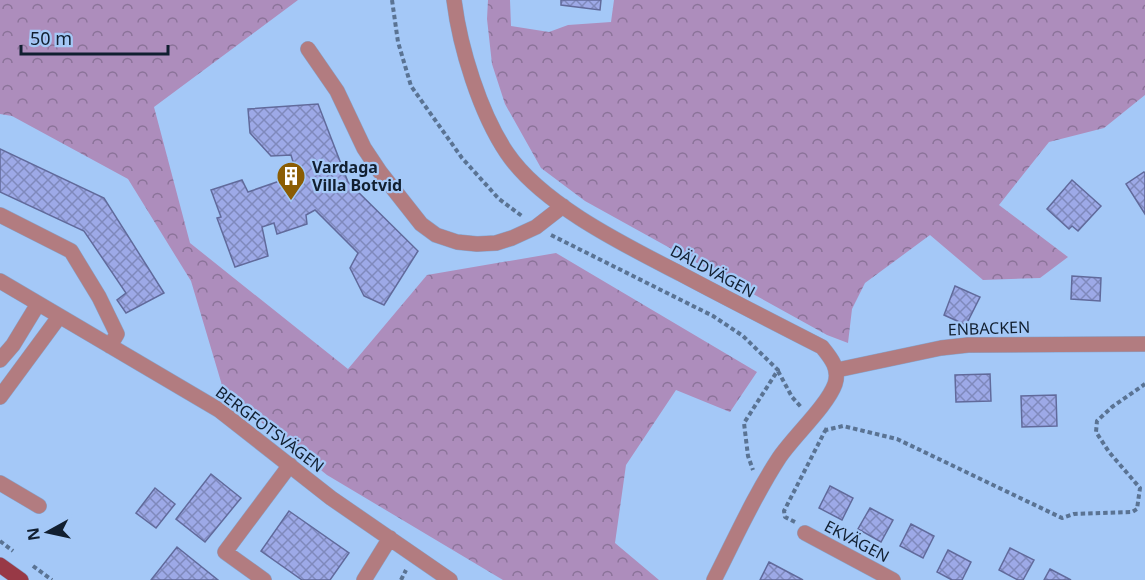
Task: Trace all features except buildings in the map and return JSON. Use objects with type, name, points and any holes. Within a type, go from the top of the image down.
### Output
[{"type":"main road","points":[[0,565],[21,580]]},
{"type":"street","name":"DÄLDVÄGEN","points":[[454,0],[457,26],[480,99],[507,154],[522,171],[563,206],[605,233],[822,347],[837,370]]},
{"type":"street","points":[[308,49],[336,91],[370,156],[421,224],[436,235],[457,242],[496,243],[536,227],[563,206]]},
{"type":"street","points":[[0,215],[71,251],[99,297],[117,334],[110,346]]},
{"type":"street","name":"BERGFOTSVÄGEN","points":[[0,281],[219,410],[331,498],[450,580]]},
{"type":"street","points":[[0,360],[13,345],[38,304]]},
{"type":"street","points":[[0,397],[59,316]]},
{"type":"street","points":[[1140,344],[1145,329]]},
{"type":"street","name":"ENBACKEN","points":[[837,370],[941,348],[968,345],[1140,344]]},
{"type":"street","points":[[714,580],[778,460],[835,384],[837,370]]},
{"type":"street","points":[[264,580],[225,552],[290,465]]},
{"type":"street","points":[[0,483],[39,506]]},
{"type":"street","name":"EKVÄGEN","points":[[805,533],[893,580]]},
{"type":"street","points":[[364,580],[390,538]]},
{"type":"path","points":[[392,0],[398,42],[411,86],[462,158],[499,199],[536,227],[713,316],[743,336],[778,370],[792,397],[810,418],[826,430]]},
{"type":"path","points":[[761,490],[748,456],[744,423],[778,370]]},
{"type":"path","points":[[805,533],[802,526],[785,517],[784,511],[826,430],[843,426],[897,439],[1062,518],[1074,514],[1132,512],[1137,509],[1140,488],[1109,452],[1096,432],[1097,421],[1112,407],[1145,384]]},
{"type":"path","points":[[401,580],[407,569]]},
{"type":"green space","points":[[0,0],[298,0],[154,107],[190,243],[348,369],[427,275],[556,253],[757,372],[730,412],[676,390],[626,465],[615,543],[659,580],[503,580],[327,475],[224,392],[191,281],[128,179],[12,116],[0,114]]},
{"type":"green space","points":[[488,0],[510,0],[511,26],[549,32],[568,25],[611,22],[614,0],[1145,0],[1145,95],[1104,128],[1049,142],[999,205],[1068,257],[1040,278],[983,280],[930,235],[865,283],[852,309],[848,343],[827,335],[585,201],[541,168],[505,104],[492,64],[487,19]]},
{"type":"place","name":"Vardaga Villa Botvid","points":[[291,202]]}]
